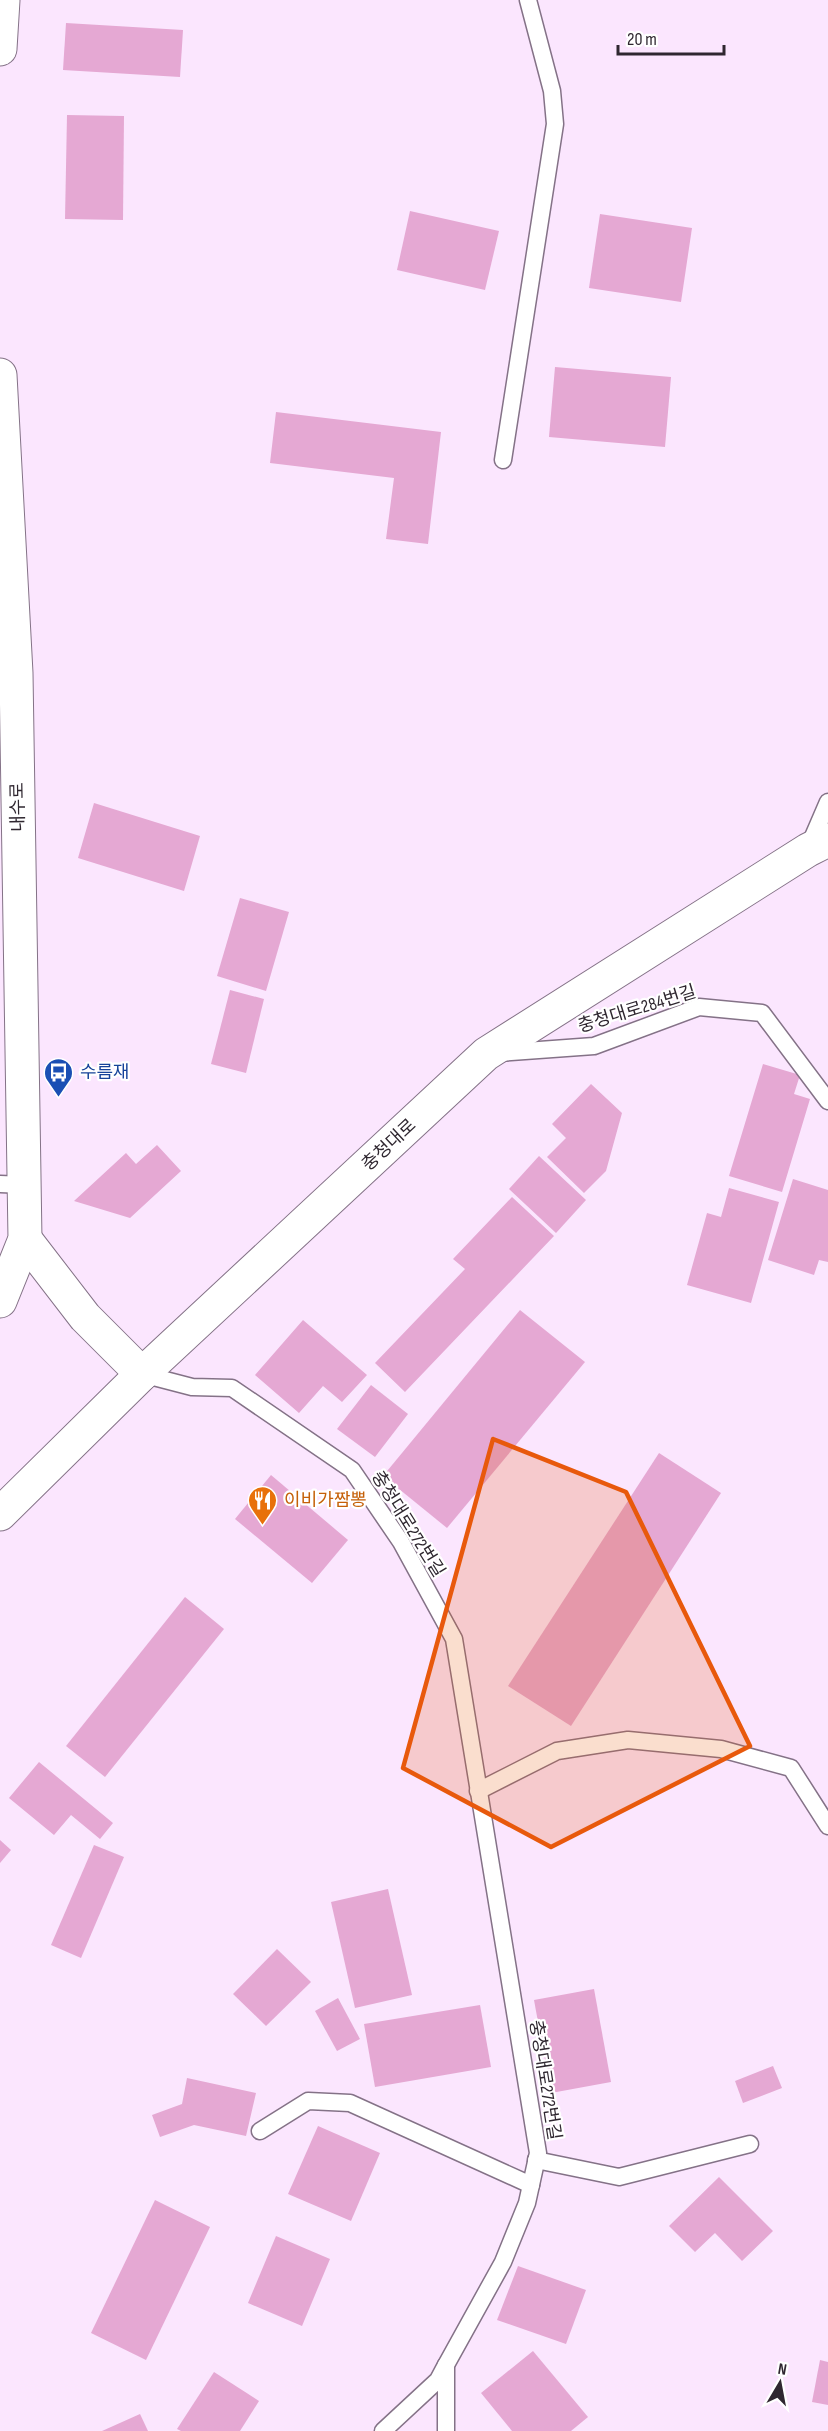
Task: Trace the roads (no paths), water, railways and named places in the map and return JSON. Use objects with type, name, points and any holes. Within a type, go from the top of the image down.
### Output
[{"type":"street","points":[[0,49],[3,0]]},
{"type":"street","name":"내수로","points":[[0,375],[16,673],[12,1185],[25,1239]]},
{"type":"street","name":"충청대로","points":[[0,1514],[142,1374],[486,1054],[818,845]]},
{"type":"street","points":[[25,1239],[85,1317],[142,1374]]},
{"type":"street","points":[[0,1301],[25,1239]]},
{"type":"lane","points":[[503,460],[555,124],[552,91],[528,0]]},
{"type":"lane","points":[[818,845],[828,802]]},
{"type":"lane","name":"충청대로284번길","points":[[486,1054],[594,1046],[699,1007],[762,1013],[828,1101]]},
{"type":"lane","name":"충청대로272번길","points":[[142,1374],[192,1387],[232,1388],[352,1470],[401,1542],[454,1639],[538,2153],[527,2203],[503,2262],[446,2365],[446,2431]]},
{"type":"lane","points":[[478,1791],[557,1751],[628,1740],[709,1748],[791,1768],[828,1826]]},
{"type":"lane","points":[[260,2131],[308,2101],[350,2103],[531,2185]]},
{"type":"lane","points":[[536,2160],[619,2177],[750,2144]]},
{"type":"lane","points":[[383,2431],[438,2380],[446,2365]]},
{"type":"place","name":"수름재","points":[[59,1098]]},
{"type":"place","name":"이비가짬뽕","points":[[263,1526]]}]
